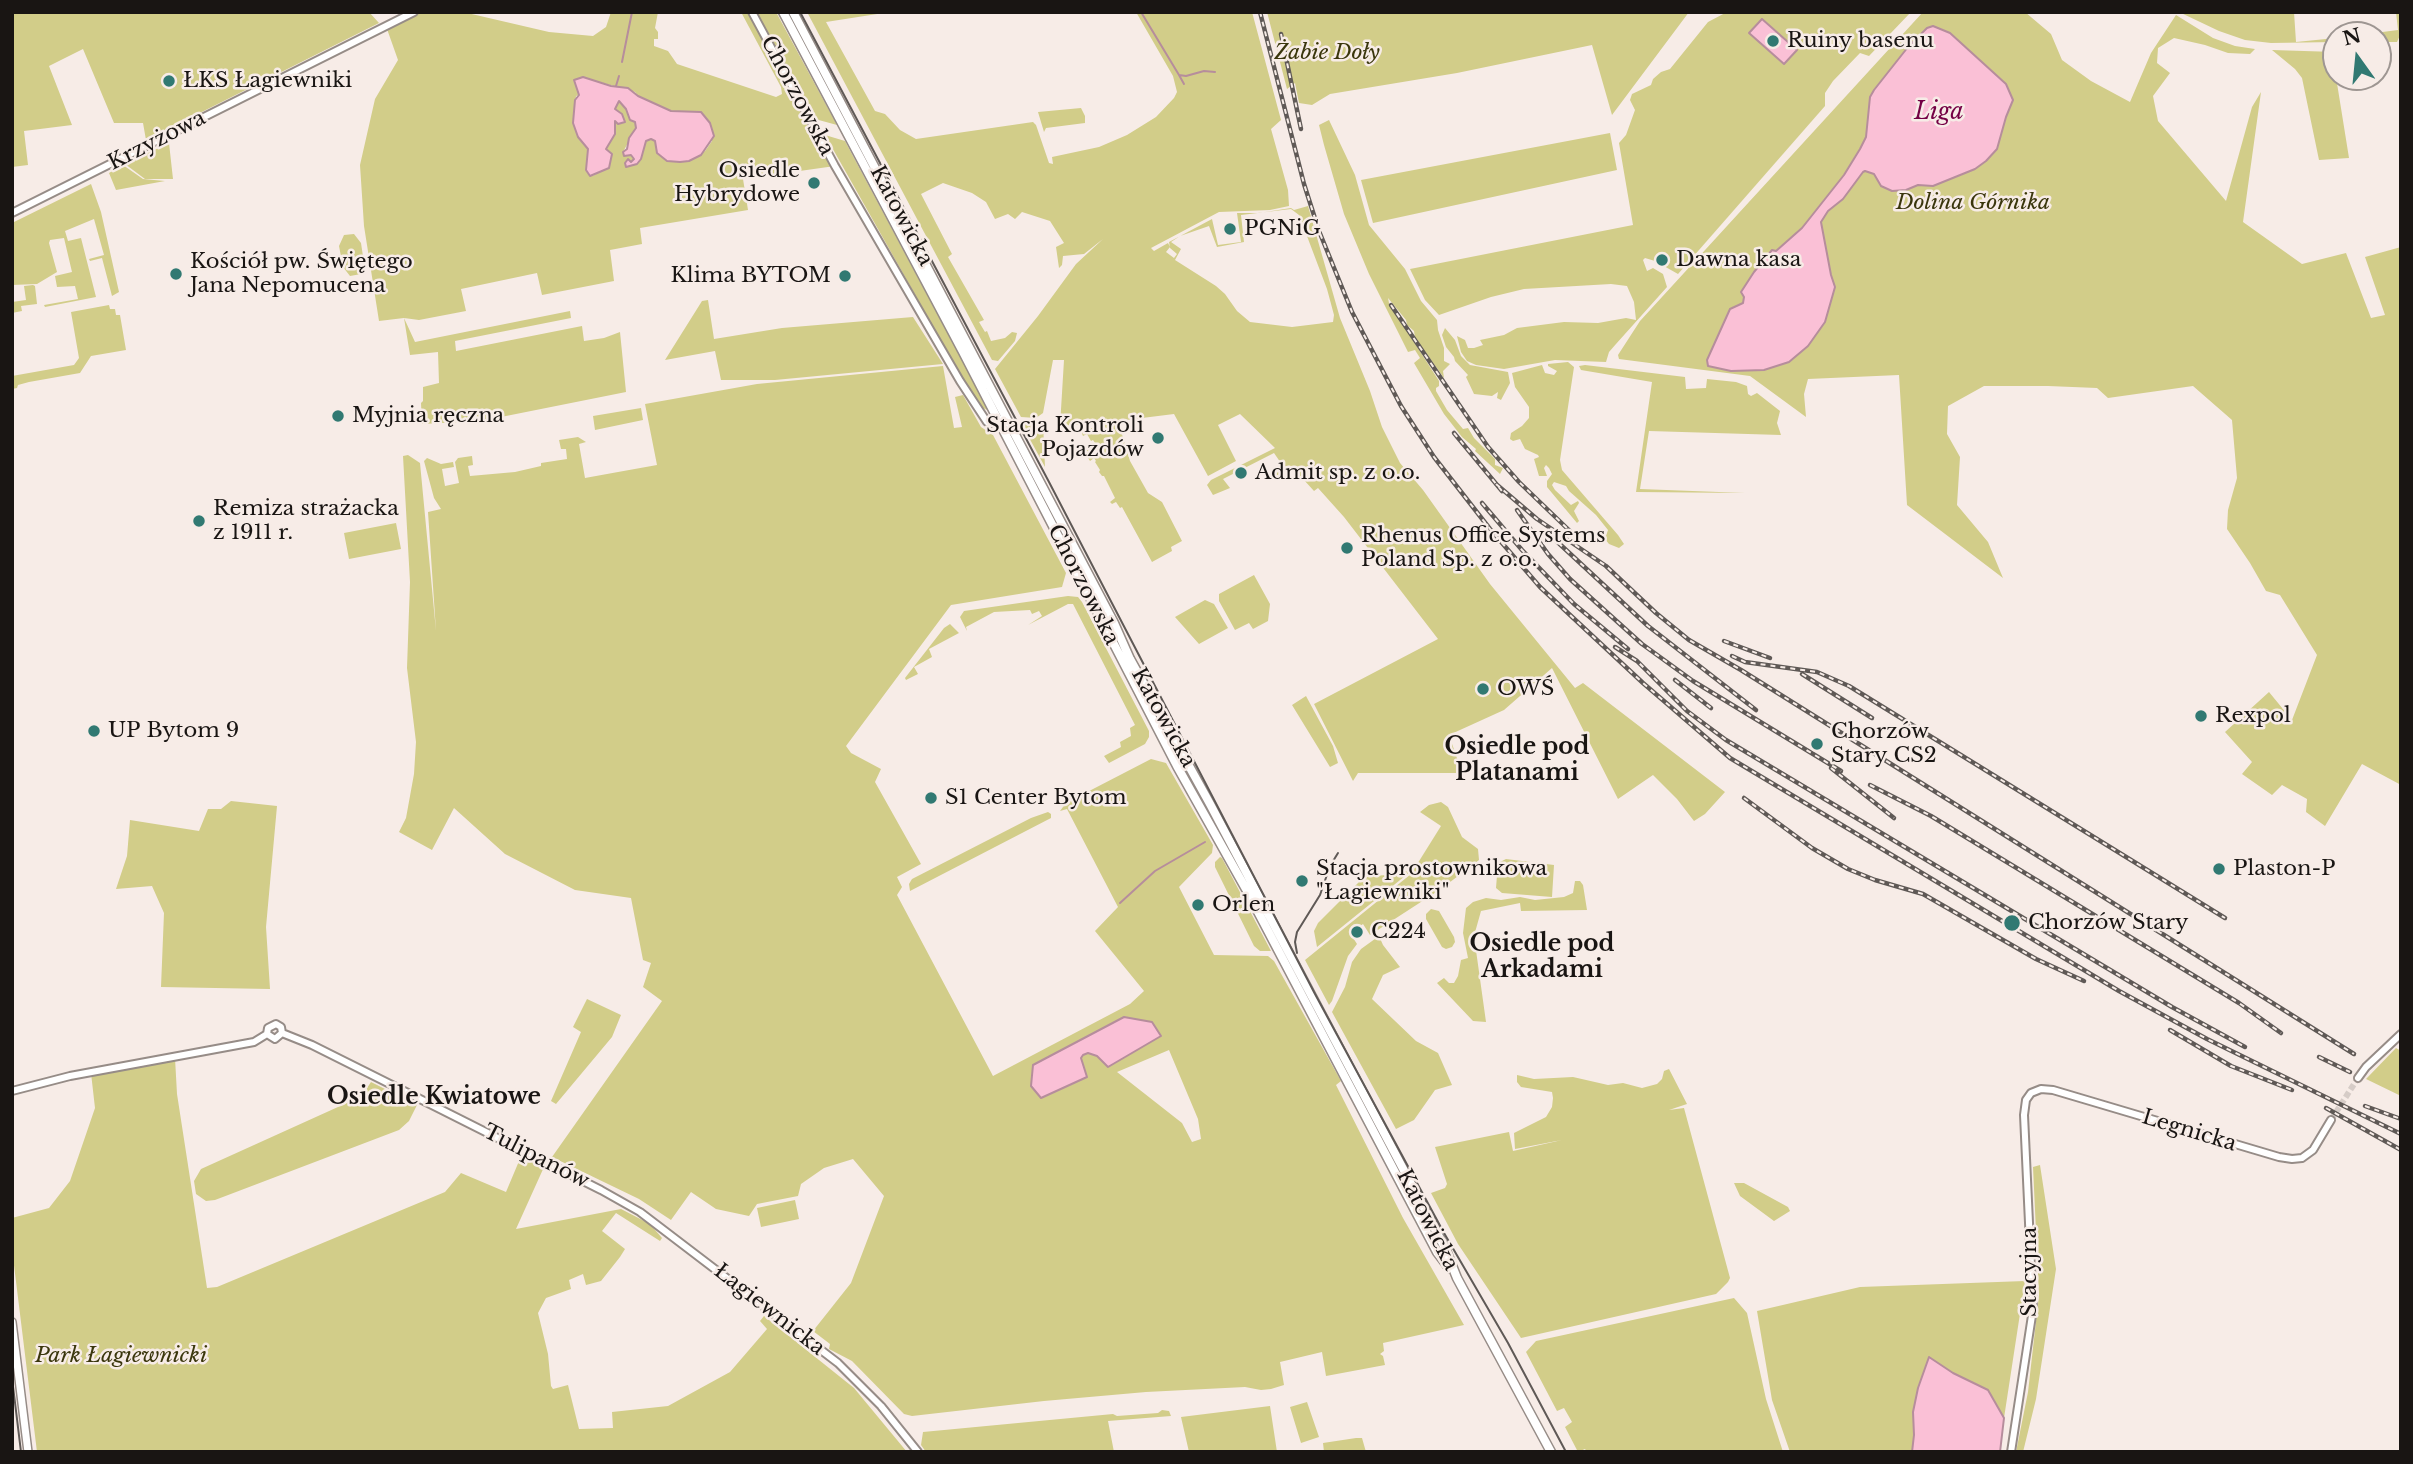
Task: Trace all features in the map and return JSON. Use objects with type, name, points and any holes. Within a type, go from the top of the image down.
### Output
[{"type":"main road","name":"Chorzowska","points":[[783,12],[1004,419],[1003,429],[1177,766],[1246,889],[1307,1007]]},
{"type":"main road","name":"Chorzowska","points":[[793,12],[870,158]]},
{"type":"main road","name":"Katowicka","points":[[870,158],[1004,419],[1027,457],[1117,629],[1135,669],[1216,814],[1550,1452]]},
{"type":"main road","name":"Katowicka","points":[[1307,1007],[1437,1252],[1457,1278]]},
{"type":"main road","points":[[12,1322],[28,1452]]},
{"type":"street","name":"Krzyżowa","points":[[12,213],[414,12]]},
{"type":"street","name":"Chorzowska","points":[[752,12],[835,166],[981,415],[991,424],[1004,419]]},
{"type":"street","points":[[12,1091],[254,1042],[267,1034],[268,1028],[276,1024],[281,1027],[282,1033],[275,1039],[267,1034]]},
{"type":"street","name":"Tulipanów","points":[[282,1033],[312,1045],[601,1190]]},
{"type":"street","points":[[2358,1077],[2366,1066],[2401,1034]]},
{"type":"street","name":"Legnicka","points":[[2031,1093],[2040,1089],[2053,1090],[2292,1159],[2302,1158],[2314,1150],[2331,1120]]},
{"type":"street","name":"Stacyjna","points":[[2011,1452],[2033,1308],[2024,1115],[2026,1100],[2031,1093]]},
{"type":"street","name":"Łagiewnicka","points":[[601,1190],[661,1227],[838,1363],[881,1406],[918,1452]]},
{"type":"green space","points":[[12,12],[369,12],[379,23],[146,140],[143,123],[114,123],[83,49],[49,66],[72,125],[24,131],[28,165],[12,167]]},
{"type":"green space","points":[[420,12],[463,12],[549,32],[593,36],[606,27],[611,12],[658,12],[655,28],[658,39],[654,39],[654,46],[668,51],[677,64],[776,97],[782,94],[781,87],[741,12],[752,12],[835,166],[743,179],[748,210],[640,228],[642,244],[610,250],[614,281],[542,295],[537,273],[461,289],[466,311],[419,320],[404,318],[379,321],[364,226],[360,165],[375,99],[398,60],[387,29]],"holes":[[[589,79],[635,92],[638,96],[671,111],[701,112],[710,123],[712,141],[705,151],[680,162],[667,161],[657,153],[655,141],[652,139],[646,141],[640,159],[626,167],[629,160],[634,160],[631,155],[624,156],[623,152],[636,128],[635,122],[630,120],[619,101],[615,109],[625,121],[618,124],[615,120],[606,149],[610,165],[590,176],[586,170],[588,149],[578,137],[573,123],[578,91]]]},
{"type":"green space","points":[[756,12],[776,12],[837,125],[815,119]]},
{"type":"green space","points":[[807,12],[890,12],[826,22],[875,111],[885,114],[900,130],[916,139],[1033,122],[1049,163],[1053,164],[1052,157],[1099,147],[1127,135],[1156,117],[1174,98],[1177,92],[1173,76],[1136,12],[1252,12],[1281,120],[1271,129],[1288,190],[1289,206],[1270,210],[1219,212],[1151,248],[1154,251],[1168,243],[1170,246],[1169,242],[1179,237],[1171,242],[1181,249],[1175,260],[1216,286],[1250,322],[1292,327],[1333,322],[1334,315],[1327,289],[1299,215],[1291,209],[1263,212],[1291,208],[1294,210],[1308,206],[1340,318],[1382,427],[1400,463],[1423,490],[1490,584],[1575,688],[1583,683],[1725,792],[1705,814],[1694,821],[1653,775],[1618,799],[1552,668],[1504,710],[1449,735],[1462,773],[1358,773],[1353,781],[1314,704],[1438,639],[1344,517],[1318,488],[1314,491],[1293,468],[1268,477],[1285,469],[1274,453],[1223,479],[1230,488],[1213,495],[1207,485],[1211,480],[1275,448],[1240,414],[1218,425],[1236,461],[1208,476],[1174,414],[1118,421],[1130,461],[1148,493],[1162,502],[1182,541],[1171,547],[1172,551],[1152,562],[1122,507],[1116,502],[1110,502],[1115,498],[1094,458],[1090,461],[1088,458],[1090,450],[1086,452],[1095,443],[1087,434],[1083,436],[1081,431],[1113,422],[1060,426],[1064,360],[1053,360],[1043,413],[1036,418],[1021,417],[995,369],[1076,264],[1103,239],[1084,254],[1063,256],[1059,268],[1056,247],[1064,243],[1050,221],[1022,212],[1015,219],[1008,214],[995,219],[986,202],[972,193],[943,183],[921,194],[952,254],[948,257],[984,320],[979,322],[991,341],[1005,338],[1012,332],[1017,333],[1015,341],[998,361],[992,360]],"holes":[[[1170,247],[1177,254],[1174,258],[1166,252]]]},
{"type":"green space","name":"Żabie Doły","points":[[1267,12],[1689,12],[1612,115],[1592,45],[1457,73],[1330,94],[1312,105],[1299,103],[1295,83],[1287,89]]},
{"type":"green space","points":[[1727,12],[1911,12],[1869,56],[1860,53],[1833,81],[1825,93],[1825,106],[1678,274],[1655,261],[1645,258],[1643,260],[1647,271],[1653,268],[1663,274],[1667,287],[1609,352],[1606,362],[1555,360],[1504,369],[1467,361],[1461,352],[1457,336],[1465,340],[1468,348],[1474,348],[1483,345],[1480,340],[1504,335],[1517,328],[1564,322],[1598,323],[1626,318],[1636,320],[1634,302],[1627,286],[1611,284],[1524,289],[1439,315],[1425,300],[1410,269],[1633,225],[1619,143],[1626,135],[1635,110],[1630,100],[1632,94],[1651,85],[1661,72],[1670,69],[1708,22]]},
{"type":"green space","name":"Dolina Górnika","points":[[1923,12],[2025,12],[2051,34],[2062,60],[2091,81],[2130,102],[2151,53],[2176,15],[2213,38],[2235,46],[2255,49],[2250,54],[2228,53],[2174,38],[2158,48],[2157,63],[2170,73],[2153,96],[2158,121],[2226,201],[2252,107],[2261,92],[2243,222],[2302,264],[2346,253],[2371,318],[2385,315],[2365,257],[2401,247],[2401,785],[2362,764],[2325,826],[2306,812],[2307,799],[2282,785],[2272,795],[2242,774],[2252,762],[2225,732],[2269,692],[2292,720],[2317,655],[2280,595],[2266,591],[2227,529],[2228,510],[2237,478],[2232,420],[2193,386],[2108,398],[2097,388],[1984,386],[1948,406],[1947,434],[1960,457],[1957,505],[1988,542],[2003,578],[1907,505],[1899,375],[1808,379],[1804,394],[1806,417],[1750,376],[1619,359],[1618,355],[1640,321]]},
{"type":"green space","points":[[2179,12],[2294,12],[2296,42],[2322,39],[2322,42],[2271,43],[2245,40]]},
{"type":"green space","points":[[2396,12],[2400,12],[2401,33],[2397,42],[2392,42],[2392,31],[2398,30]]},
{"type":"green space","points":[[2272,50],[2322,52],[2322,91],[2338,91],[2349,158],[2319,160],[2302,78]]},
{"type":"green space","points":[[1081,108],[1085,123],[1046,128],[1044,132],[1038,112]]},
{"type":"green space","points":[[1329,120],[1355,175],[1369,225],[1405,269],[1421,301],[1437,320],[1444,348],[1444,361],[1450,364],[1443,371],[1444,378],[1415,338],[1414,331],[1388,298],[1389,303],[1439,381],[1436,391],[1447,410],[1463,429],[1468,428],[1495,459],[1495,465],[1503,468],[1500,474],[1475,451],[1444,414],[1414,363],[1420,358],[1415,350],[1408,352],[1369,274],[1344,214],[1324,145],[1319,125]]},
{"type":"green space","points":[[1610,133],[1617,170],[1373,223],[1361,180]]},
{"type":"green space","points":[[825,135],[845,141],[989,411],[981,407],[967,387]]},
{"type":"green space","points":[[169,143],[173,179],[145,179],[125,164]]},
{"type":"green space","points":[[123,165],[143,179],[165,181],[116,190],[109,173]]},
{"type":"green space","points":[[91,184],[101,212],[119,292],[112,296],[102,258],[89,259],[104,255],[94,219],[65,231],[68,241],[81,238],[96,297],[45,307],[44,305],[78,299],[75,286],[57,287],[55,276],[72,272],[64,238],[50,240],[49,243],[57,272],[37,284],[12,285],[12,223]]},
{"type":"green space","points":[[1237,213],[1258,213],[1241,215],[1244,242],[1217,247],[1209,226],[1181,236],[1212,219],[1218,245],[1241,242]]},
{"type":"green space","points":[[354,234],[361,243],[364,263],[361,274],[350,276],[343,267],[339,246],[344,235]]},
{"type":"green space","points":[[33,285],[37,304],[21,306],[22,311],[12,313],[12,302],[26,300],[24,286]]},
{"type":"green space","points":[[708,300],[714,339],[782,328],[913,317],[943,364],[775,380],[721,380],[715,351],[665,360],[702,301]]},
{"type":"green space","points":[[109,305],[110,309],[115,309],[116,315],[120,315],[126,350],[91,356],[80,373],[29,382],[12,389],[12,376],[74,365],[79,358],[71,312]]},
{"type":"green space","points":[[570,311],[571,318],[455,341],[456,351],[582,326],[584,341],[620,332],[626,392],[481,421],[422,424],[423,387],[439,383],[438,352],[410,355],[404,318],[415,342]]},
{"type":"green space","points":[[1445,328],[1455,340],[1461,356],[1470,365],[1508,372],[1510,383],[1501,400],[1497,398],[1498,392],[1492,396],[1474,394],[1466,377],[1468,375],[1446,347],[1442,335]]},
{"type":"green space","points":[[1568,362],[1574,367],[1560,460],[1562,470],[1618,535],[1624,544],[1619,548],[1605,539],[1608,530],[1596,515],[1566,486],[1554,482],[1552,485],[1555,490],[1571,505],[1578,501],[1574,511],[1579,521],[1577,523],[1547,487],[1547,481],[1552,474],[1549,468],[1546,465],[1544,468],[1547,476],[1539,476],[1534,459],[1539,457],[1538,455],[1525,449],[1520,439],[1510,439],[1511,433],[1529,418],[1529,407],[1515,387],[1512,373],[1542,365],[1545,373],[1554,375],[1557,371],[1548,364]]},
{"type":"green space","points":[[943,366],[954,428],[962,427],[955,397],[963,395],[981,427],[993,435],[1066,573],[1062,587],[951,605],[846,746],[851,753],[881,769],[875,782],[921,864],[897,877],[902,887],[897,895],[993,1076],[1130,1004],[1144,991],[1095,931],[1118,907],[1067,809],[1060,811],[1066,803],[1151,759],[1166,763],[1213,845],[1212,853],[1179,887],[1214,955],[1268,956],[1274,961],[1341,1081],[1336,1085],[1403,1218],[1464,1325],[1383,1343],[1384,1351],[1380,1354],[1385,1365],[1326,1376],[1322,1352],[1280,1362],[1284,1385],[1271,1389],[1245,1387],[1146,1392],[912,1416],[904,1414],[852,1361],[829,1349],[830,1344],[813,1331],[851,1283],[884,1196],[853,1159],[824,1168],[801,1184],[798,1196],[757,1204],[749,1216],[716,1209],[691,1192],[671,1220],[639,1199],[552,1157],[662,1001],[643,987],[651,963],[643,960],[631,898],[575,890],[505,854],[454,808],[432,850],[399,832],[406,818],[414,774],[416,742],[407,668],[410,582],[403,456],[408,455],[420,463],[436,631],[428,512],[441,509],[434,498],[424,461],[427,458],[441,464],[453,462],[454,467],[442,469],[445,486],[459,483],[455,462],[458,458],[472,456],[473,465],[468,466],[470,476],[515,472],[541,466],[541,463],[567,459],[566,449],[561,449],[559,440],[578,437],[586,442],[579,444],[585,478],[657,465],[645,404],[757,384]],"holes":[[[1169,1050],[1198,1119],[1201,1139],[1192,1142],[1182,1123],[1117,1072]]]},
{"type":"green space","points":[[1579,366],[1685,377],[1686,389],[1706,388],[1707,379],[1736,382],[1747,386],[1751,396],[1757,393],[1780,411],[1777,423],[1781,435],[1649,431],[1640,489],[1745,493],[1636,492],[1652,382],[1581,370]]},
{"type":"green space","points":[[641,408],[643,420],[595,430],[593,416]]},
{"type":"green space","points":[[1041,420],[1043,423],[1045,467],[1020,421]]},
{"type":"green space","points":[[396,523],[401,549],[349,559],[344,533]]},
{"type":"green space","points":[[1254,575],[1270,604],[1268,621],[1253,629],[1249,623],[1235,630],[1219,601],[1219,594]]},
{"type":"green space","points":[[1068,596],[1078,597],[1082,602],[1149,731],[1145,744],[1109,763],[1104,756],[1121,747],[1120,742],[1131,736],[1130,728],[1135,725],[1073,604],[1068,604],[1028,625],[1042,616],[1039,611],[1032,614],[1030,610],[994,612],[966,627],[967,631],[960,617],[964,611]]},
{"type":"green space","points":[[1205,600],[1214,604],[1228,628],[1199,644],[1175,617]]},
{"type":"green space","points":[[950,624],[959,633],[929,649],[932,657],[914,667],[918,674],[906,680],[905,678],[944,628]]},
{"type":"green space","points":[[1306,696],[1333,746],[1338,763],[1330,767],[1292,705]]},
{"type":"green space","points":[[231,801],[277,806],[266,927],[270,989],[161,987],[164,913],[152,886],[116,889],[127,856],[130,820],[199,831],[208,809],[221,809]]},
{"type":"green space","points":[[1441,802],[1448,807],[1462,837],[1478,849],[1479,860],[1441,889],[1370,935],[1363,924],[1350,933],[1357,944],[1348,956],[1329,1005],[1305,960],[1411,874],[1441,826],[1420,812],[1429,805]]},
{"type":"green space","points":[[1048,812],[1051,818],[910,891],[909,884],[912,879],[1031,818]]},
{"type":"green space","points":[[1220,857],[1271,951],[1260,951],[1254,946],[1215,867],[1215,862]]},
{"type":"green space","points":[[1506,859],[1554,865],[1552,897],[1502,893],[1496,888],[1498,863]]},
{"type":"green space","points":[[1410,872],[1317,947],[1314,931],[1318,923],[1360,881],[1369,876]]},
{"type":"green space","points":[[1575,881],[1580,881],[1583,885],[1587,910],[1521,911],[1520,903],[1481,911],[1474,936],[1486,1022],[1473,1021],[1437,983],[1444,978],[1449,983],[1454,983],[1461,960],[1468,958],[1463,933],[1466,908],[1473,902],[1486,898],[1501,900],[1520,897],[1535,900],[1564,897],[1573,893]]},
{"type":"green space","points":[[1431,909],[1439,911],[1454,937],[1452,947],[1442,947],[1426,919],[1426,914]]},
{"type":"green space","points":[[1379,936],[1400,967],[1383,975],[1372,999],[1416,1041],[1438,1053],[1452,1085],[1435,1090],[1414,1120],[1396,1129],[1332,1012],[1345,987],[1352,962],[1361,949]]},
{"type":"green space","points":[[587,999],[621,1015],[612,1037],[556,1104],[551,1101],[581,1032],[573,1027]]},
{"type":"green space","points":[[2396,1048],[2401,1051],[2401,1096],[2366,1079]]},
{"type":"green space","name":"Park Łagiewnicki","points":[[175,1058],[177,1094],[207,1288],[217,1287],[445,1192],[461,1173],[506,1192],[522,1154],[544,1167],[516,1229],[621,1209],[650,1224],[662,1238],[660,1241],[616,1213],[602,1231],[625,1249],[620,1257],[601,1281],[586,1285],[583,1274],[569,1280],[571,1289],[546,1298],[538,1313],[548,1354],[551,1386],[553,1389],[568,1385],[579,1429],[613,1428],[612,1412],[668,1406],[730,1372],[767,1329],[760,1321],[764,1316],[854,1388],[907,1452],[37,1452],[12,1249],[12,1218],[49,1208],[70,1181],[95,1108],[91,1073]]},
{"type":"green space","points":[[1669,1069],[1687,1104],[1669,1110],[1684,1108],[1730,1278],[1728,1282],[1716,1294],[1521,1338],[1458,1244],[1431,1193],[1445,1188],[1447,1184],[1435,1147],[1509,1132],[1513,1151],[1562,1140],[1515,1149],[1514,1133],[1546,1117],[1552,1107],[1553,1098],[1552,1092],[1521,1087],[1517,1082],[1517,1075],[1534,1079],[1573,1077],[1608,1085],[1623,1083],[1642,1088],[1657,1084],[1664,1071]]},
{"type":"green space","points":[[371,1082],[417,1105],[409,1121],[399,1130],[215,1200],[206,1201],[196,1194],[194,1181],[201,1169],[349,1102],[365,1091]]},
{"type":"green space","points":[[2040,1165],[2056,1269],[2036,1399],[2023,1452],[2016,1452],[2028,1392],[2039,1295],[2033,1167]]},
{"type":"green space","points":[[1734,1183],[1744,1183],[1788,1207],[1790,1211],[1774,1221],[1740,1196]]},
{"type":"green space","points":[[795,1200],[799,1219],[761,1227],[757,1208]]},
{"type":"green space","points":[[2025,1281],[2004,1418],[1988,1390],[1953,1373],[1929,1357],[1913,1411],[1912,1452],[1790,1452],[1772,1400],[1757,1311],[1860,1287]]},
{"type":"green space","points":[[1734,1298],[1747,1313],[1766,1399],[1783,1452],[1587,1452],[1585,1449],[1578,1452],[1565,1427],[1572,1422],[1564,1408],[1557,1411],[1526,1352],[1536,1341]]},
{"type":"green space","points":[[1307,1402],[1319,1437],[1301,1443],[1290,1407]]},
{"type":"green space","points":[[1270,1406],[1277,1452],[1189,1452],[1181,1417]]},
{"type":"green space","points":[[1162,1410],[1169,1411],[1171,1416],[1108,1421],[1114,1452],[926,1452],[921,1445],[923,1432],[1113,1414],[1158,1413]]},
{"type":"green space","points":[[1362,1438],[1366,1452],[1324,1452],[1323,1443]]},
{"type":"water","name":"Ruiny basenu","points":[[1762,19],[1797,50],[1784,64],[1749,33]]},
{"type":"water","name":"Liga","points":[[1933,26],[1950,33],[2006,84],[2013,100],[1997,149],[1975,169],[1933,186],[1918,185],[1906,190],[1892,191],[1881,186],[1874,174],[1863,172],[1821,222],[1835,287],[1825,322],[1808,346],[1789,362],[1764,370],[1731,371],[1708,366],[1707,360],[1730,309],[1743,303],[1741,292],[1754,272],[1772,250],[1776,251],[1802,228],[1844,175],[1860,149],[1866,137],[1870,97],[1874,90],[1908,47],[1927,28]]},
{"type":"water","points":[[583,77],[628,88],[638,96],[671,111],[701,112],[710,123],[714,136],[701,155],[680,162],[667,161],[657,153],[655,141],[651,139],[646,141],[637,164],[626,167],[628,159],[631,162],[634,159],[631,155],[624,156],[623,152],[636,128],[635,122],[630,120],[619,101],[615,109],[622,114],[625,122],[618,124],[615,121],[615,134],[606,149],[612,154],[609,168],[590,176],[586,170],[588,149],[578,137],[573,123],[575,100],[579,95],[574,80]]},
{"type":"water","points":[[1124,1017],[1152,1022],[1161,1036],[1108,1067],[1097,1056],[1088,1053],[1083,1055],[1081,1058],[1087,1077],[1041,1098],[1031,1086],[1033,1065]]},
{"type":"water","points":[[1929,1357],[1953,1373],[1988,1390],[2004,1418],[2000,1452],[1912,1452],[1913,1412]]},
{"type":"waterway","points":[[622,62],[632,12]]},
{"type":"waterway","points":[[1141,12],[1179,75],[1215,72]]},
{"type":"waterway","points":[[1179,75],[1184,84]]},
{"type":"waterway","points":[[616,86],[619,76]]},
{"type":"waterway","points":[[1120,903],[1155,871],[1205,842]]},
{"type":"tunnel","points":[[2331,1120],[2358,1078]]},
{"type":"tram line","points":[[800,12],[1049,482],[1315,994],[1566,1452]]},
{"type":"tram line","points":[[1297,953],[1297,932],[1320,895],[1330,866],[1338,853]]},
{"type":"tram line","points":[[12,1378],[21,1452]]},
{"type":"railway","points":[[1260,12],[1304,184],[1319,231],[1352,312],[1401,406],[1434,457],[1540,587],[1643,683],[1730,758],[2119,991],[2207,1039],[2401,1134]]},
{"type":"railway","points":[[1281,34],[1301,129]]},
{"type":"railway","points":[[1391,305],[1488,447],[1519,482],[1573,534]]},
{"type":"railway","points":[[1454,433],[1502,491]]},
{"type":"railway","points":[[1496,484],[1537,519],[1606,566],[1689,640],[2354,1054]]},
{"type":"railway","points":[[1482,503],[1574,604],[1628,649]]},
{"type":"railway","points":[[1517,510],[1548,554],[1570,579],[1642,644],[1693,681],[1841,771]]},
{"type":"railway","points":[[1551,536],[1648,626],[1756,710]]},
{"type":"railway","points":[[1724,641],[1770,658]]},
{"type":"railway","points":[[1615,647],[1637,661],[1687,711],[1726,740],[2172,1007],[2245,1047]]},
{"type":"railway","points":[[1732,656],[1745,662],[1817,672],[1849,686],[2225,918]]},
{"type":"railway","points":[[1802,674],[1872,718]]},
{"type":"railway","points":[[1675,680],[1711,708]]},
{"type":"railway","points":[[1831,768],[1894,818]]},
{"type":"railway","points":[[1870,785],[1931,816],[2239,1003],[2281,1033]]},
{"type":"railway","points":[[1744,798],[1812,848],[1848,869],[1923,894],[2036,959],[2084,981]]},
{"type":"railway","points":[[2170,1030],[2231,1066],[2292,1090]]},
{"type":"railway","points":[[2319,1057],[2350,1072]]},
{"type":"railway","points":[[2365,1106],[2401,1119]]},
{"type":"railway","points":[[2326,1108],[2401,1150]]},
{"type":"place","name":"Ruiny basenu","points":[[1773,41]]},
{"type":"place","name":"ŁKS Łagiewniki","points":[[169,81]]},
{"type":"place","name":"Osiedle Hybrydowe","points":[[814,183]]},
{"type":"place","name":"PGNiG","points":[[1230,229]]},
{"type":"place","name":"Dawna kasa","points":[[1662,260]]},
{"type":"place","name":"Kościół pw. Świętego Jana Nepomucena","points":[[176,274]]},
{"type":"place","name":"Klima BYTOM","points":[[845,276]]},
{"type":"place","name":"Myjnia ręczna","points":[[338,416]]},
{"type":"place","name":"Stacja Kontroli Pojazdów","points":[[1158,438]]},
{"type":"place","name":"Admit sp. z o.o.","points":[[1241,473]]},
{"type":"place","name":"Remiza strażacka z 1911 r.","points":[[199,521]]},
{"type":"place","name":"Rhenus Office Systems Poland Sp. z o.o.","points":[[1347,548]]},
{"type":"place","name":"OWŚ","points":[[1483,689]]},
{"type":"place","name":"Rexpol","points":[[2201,716]]},
{"type":"place","name":"UP Bytom 9","points":[[94,731]]},
{"type":"place","name":"Chorzów Stary CS2","points":[[1817,744]]},
{"type":"place","name":"S1 Center Bytom","points":[[931,798]]},
{"type":"place","name":"Plaston-P","points":[[2219,869]]},
{"type":"place","name":"Stacja prostownikowa \"Łagiewniki\"","points":[[1302,881]]},
{"type":"place","name":"Orlen","points":[[1198,905]]},
{"type":"place","name":"Chorzów Stary","points":[[2012,923]]},
{"type":"place","name":"C224","points":[[1357,932]]},
{"type":"district","name":"Osiedle pod Platanami","points":[[1517,761]]},
{"type":"district","name":"Osiedle pod Arkadami","points":[[1542,958]]},
{"type":"district","name":"Osiedle Kwiatowe","points":[[434,1098]]}]
